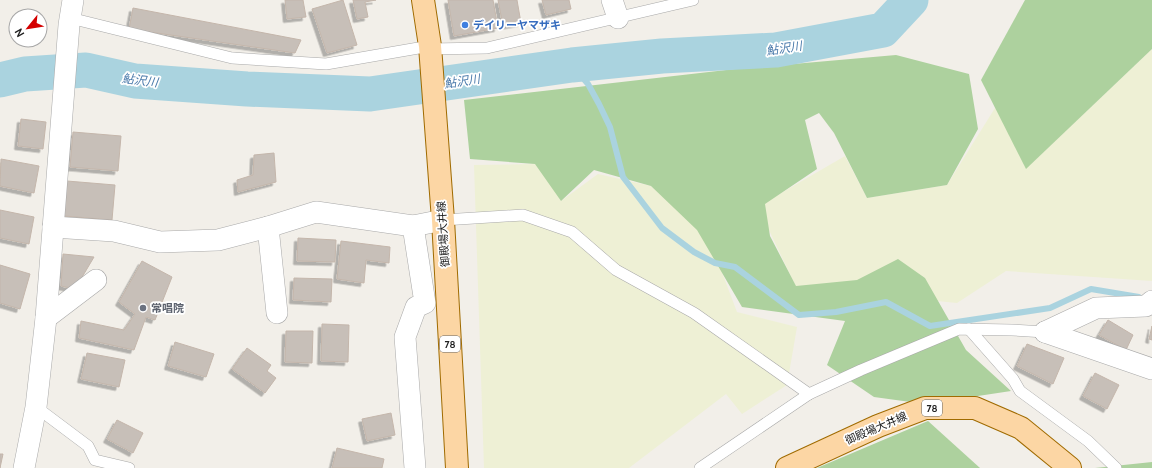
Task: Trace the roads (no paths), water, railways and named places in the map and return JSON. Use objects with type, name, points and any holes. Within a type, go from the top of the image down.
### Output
[{"type":"main road","name":"御殿場大井線","points":[[423,0],[430,47],[443,220],[457,468]]},
{"type":"main road","name":"御殿場大井線","points":[[787,468],[878,426],[924,408],[976,408],[1021,428],[1070,468]]},
{"type":"street","points":[[24,468],[36,407],[46,318],[54,227],[62,102],[71,14]]},
{"type":"street","points":[[54,227],[114,231],[160,242],[218,240],[268,227],[316,212],[413,226],[443,220]]},
{"type":"street","points":[[413,226],[425,303],[416,307],[405,337],[415,468]]},
{"type":"street","points":[[268,227],[278,313]]},
{"type":"street","points":[[46,318],[96,280]]},
{"type":"street","points":[[1045,332],[1096,308],[1149,304]]},
{"type":"street","points":[[1045,332],[1152,369]]},
{"type":"lane","points":[[71,14],[232,58],[326,64],[430,47],[487,48],[615,9],[693,0]]},
{"type":"lane","points":[[443,220],[523,215],[572,232],[616,270],[694,313],[809,394]]},
{"type":"lane","points":[[969,329],[1013,379],[1020,391],[1088,441],[1116,468]]},
{"type":"lane","points":[[700,468],[809,394],[861,370],[958,330],[969,329],[1045,332]]},
{"type":"lane","points":[[36,407],[88,446],[95,460],[129,468]]},
{"type":"waterway","name":"鮎沢川","points":[[0,80],[25,74],[86,70],[135,81],[247,89],[370,94],[572,65],[662,56],[776,50],[883,30],[911,0]]},
{"type":"waterway","points":[[572,65],[588,84],[610,127],[623,177],[662,228],[694,252],[715,263],[735,267],[799,315],[836,312],[886,302],[930,326],[1050,308],[1091,289],[1139,297]]},
{"type":"place","name":"デイリーヤマザキ","points":[[465,25]]},
{"type":"place","name":"常唱院","points":[[143,308]]}]
